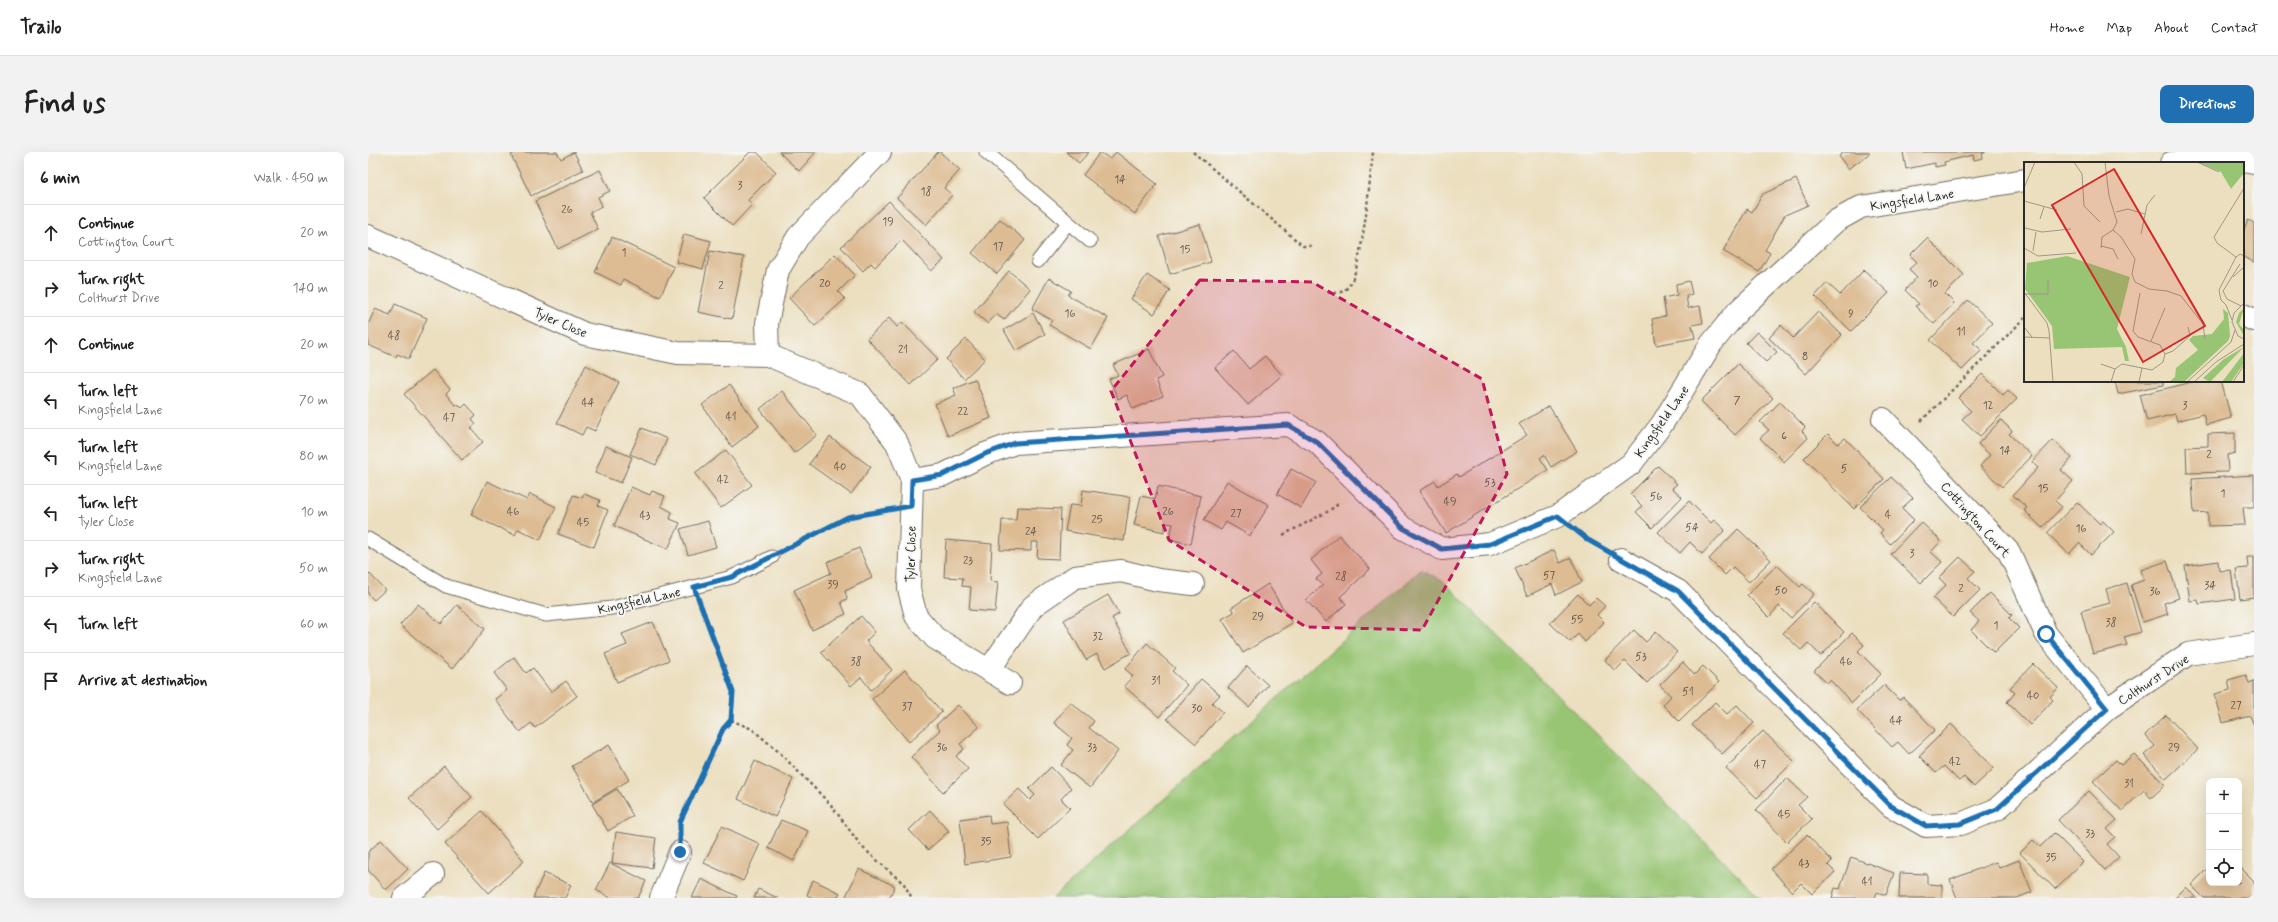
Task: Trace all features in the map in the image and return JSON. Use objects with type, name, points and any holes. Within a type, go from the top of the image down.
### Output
[{"type":"street","points":[[768,355],[767,323],[778,270],[798,237],[880,152]]},
{"type":"street","points":[[2180,162],[2226,157],[2254,162]]},
{"type":"street","name":"Kingsfield Lane","points":[[912,480],[943,475],[985,454],[1015,443],[1288,425],[1317,442],[1403,528],[1442,549],[1490,544],[1558,516],[1631,464],[1662,424],[1711,344],[1738,311],[1836,221],[1861,207],[2024,180]]},
{"type":"street","name":"Tyler Close","points":[[368,236],[585,334],[678,353],[768,355],[860,394],[897,443],[912,480],[909,589],[916,616],[935,638],[1010,683]]},
{"type":"street","points":[[2244,315],[2254,320]]},
{"type":"street","name":"Cottington Court","points":[[1883,419],[2009,552],[2046,634],[2107,709]]},
{"type":"street","name":"Colthurst Drive","points":[[1621,559],[1678,591],[1891,806],[1926,826],[1960,824],[1997,809],[2107,709],[2188,654],[2254,644]]},
{"type":"street","points":[[989,670],[1033,606],[1075,577],[1121,571],[1158,580],[1193,584]]},
{"type":"street","points":[[661,898],[680,852]]},
{"type":"street","points":[[404,898],[433,874]]},
{"type":"lane","points":[[986,152],[1090,242]]},
{"type":"lane","points":[[1038,261],[1068,223]]},
{"type":"lane","name":"Kingsfield Lane","points":[[368,539],[446,586],[546,615],[612,608],[694,587],[732,577],[772,557]]},
{"type":"path","points":[[1193,152],[1303,246],[1314,246]]},
{"type":"path","points":[[1328,292],[1340,293],[1349,287],[1357,265],[1373,152]]},
{"type":"path","points":[[1902,439],[2024,319]]},
{"type":"path","points":[[1283,535],[1327,512],[1360,486]]},
{"type":"path","points":[[772,557],[848,517],[911,506]]},
{"type":"path","points":[[1558,516],[1588,540],[1621,559]]},
{"type":"path","points":[[680,852],[680,822],[723,729],[731,720],[733,692],[694,587]]},
{"type":"path","points":[[731,720],[752,729],[779,752],[831,805],[862,847],[904,884],[912,898]]},
{"type":"highlighted area","points":[[1200,280],[1312,282],[1482,379],[1507,474],[1422,630],[1306,627],[1169,540],[1111,391]]},
{"type":"green space","points":[[1421,570],[1442,580],[1761,898],[1053,898]]},
{"type":"building","points":[[517,152],[557,152],[561,159],[574,152],[583,170],[531,196],[511,155]]},
{"type":"building","points":[[750,152],[757,152],[776,172],[748,200],[752,205],[732,226],[704,198]]},
{"type":"building","points":[[779,152],[816,152],[799,171]]},
{"type":"building","points":[[938,152],[940,152],[960,170],[944,188],[952,195],[926,225],[897,198]]},
{"type":"building","points":[[1066,152],[1089,152],[1079,163]]},
{"type":"building","points":[[1100,152],[1110,159],[1116,152],[1157,184],[1135,214],[1083,175]]},
{"type":"building","points":[[1844,152],[1870,153],[1848,169],[1839,156]]},
{"type":"building","points":[[1903,152],[1985,153],[1982,153],[1983,158],[1974,160],[1973,155],[1944,162],[1945,165],[1935,167],[1935,163],[1906,169]]},
{"type":"building","points":[[600,170],[610,191],[598,197],[602,206],[590,212],[598,229],[558,249],[535,201]]},
{"type":"building","points":[[1796,179],[1808,205],[1785,215],[1765,250],[1770,253],[1759,272],[1723,251],[1747,209],[1752,212],[1763,194]]},
{"type":"building","points":[[889,201],[944,260],[931,271],[902,240],[875,267],[871,263],[863,271],[841,247]]},
{"type":"building","points":[[1000,219],[1025,240],[997,274],[972,253]]},
{"type":"building","points":[[2248,220],[2254,223],[2254,262],[2244,257],[2244,230]]},
{"type":"building","points":[[1200,224],[1211,262],[1170,274],[1159,236]]},
{"type":"building","points":[[684,234],[711,241],[703,269],[676,262]]},
{"type":"building","points":[[612,237],[674,267],[660,297],[623,279],[621,285],[595,272]]},
{"type":"building","points":[[1927,238],[1964,275],[1945,294],[1954,303],[1934,324],[1915,306],[1919,304],[1905,290],[1917,277],[1909,269],[1917,262],[1910,255]]},
{"type":"building","points":[[710,251],[744,257],[732,319],[698,312]]},
{"type":"building","points":[[835,254],[855,275],[838,292],[845,299],[815,326],[789,298]]},
{"type":"building","points":[[1864,270],[1889,293],[1851,331],[1815,296],[1827,283],[1840,295]]},
{"type":"building","points":[[1009,271],[1030,289],[1004,320],[996,314],[988,324],[974,312]]},
{"type":"building","points":[[1147,275],[1170,290],[1154,314],[1131,299]]},
{"type":"building","points":[[1049,278],[1071,291],[1068,295],[1108,318],[1091,349],[1049,325],[1052,320],[1032,309]]},
{"type":"building","points":[[1689,281],[1692,294],[1686,296],[1688,308],[1700,306],[1703,323],[1692,325],[1695,338],[1656,345],[1652,319],[1666,316],[1663,298],[1677,295],[1676,284]]},
{"type":"building","points":[[1968,300],[1992,323],[1973,343],[1982,350],[1962,370],[1930,340]]},
{"type":"building","points":[[395,304],[427,318],[409,359],[397,354],[396,357],[368,345],[368,325],[375,309],[390,315]]},
{"type":"building","points":[[1818,312],[1842,335],[1806,374],[1769,338],[1781,325],[1793,338]]},
{"type":"building","points":[[1033,313],[1045,334],[1016,351],[1004,330]]},
{"type":"building","points":[[889,318],[897,327],[902,322],[938,359],[911,385],[867,339]]},
{"type":"building","points":[[1757,332],[1777,352],[1766,362],[1746,343]]},
{"type":"building","points":[[966,339],[985,359],[964,379],[946,359]]},
{"type":"building","points":[[1149,349],[1162,377],[1156,380],[1163,396],[1133,409],[1127,395],[1118,399],[1109,379],[1118,375],[1113,365]]},
{"type":"building","points":[[1234,351],[1249,369],[1265,356],[1282,375],[1248,405],[1215,368]]},
{"type":"building","points":[[1738,364],[1773,398],[1735,435],[1701,401]]},
{"type":"building","points":[[586,365],[619,382],[595,431],[586,427],[582,435],[557,423]]},
{"type":"building","points":[[433,370],[450,390],[446,394],[455,405],[458,404],[462,408],[466,404],[476,415],[472,419],[476,424],[471,428],[483,442],[462,460],[404,394]]},
{"type":"building","points":[[1982,374],[2003,395],[2008,390],[2017,399],[1980,436],[1962,419],[1971,411],[1958,398]]},
{"type":"building","points":[[975,379],[991,418],[948,436],[935,404],[956,395],[953,388]]},
{"type":"building","points":[[2115,382],[2163,382],[2163,385],[2118,394]]},
{"type":"building","points":[[2191,382],[2221,382],[2231,418],[2206,425],[2203,414],[2177,421],[2175,414],[2147,421],[2140,395]]},
{"type":"building","points":[[729,385],[759,426],[732,447],[702,405]]},
{"type":"building","points":[[782,391],[817,435],[794,453],[760,409]]},
{"type":"building","points":[[1780,402],[1805,427],[1802,431],[1808,438],[1784,462],[1760,438],[1769,430],[1760,422]]},
{"type":"building","points":[[1549,406],[1577,451],[1551,467],[1544,455],[1540,458],[1548,470],[1446,533],[1419,491],[1435,481],[1438,486],[1457,474],[1459,477],[1527,435],[1519,424]]},
{"type":"building","points":[[2001,420],[2012,431],[2009,434],[2032,456],[2002,487],[1980,466],[1990,455],[1978,444]]},
{"type":"building","points":[[642,428],[667,439],[656,465],[630,454]]},
{"type":"building","points":[[2235,433],[2235,453],[2227,455],[2228,472],[2187,473],[2186,447],[2208,446],[2208,434]]},
{"type":"building","points":[[1828,434],[1838,444],[1845,438],[1884,479],[1854,509],[1804,458]]},
{"type":"building","points":[[830,437],[871,467],[851,494],[809,464]]},
{"type":"building","points":[[2053,440],[2072,458],[2061,470],[2073,481],[2055,501],[2062,507],[2042,528],[2024,510],[2027,508],[2013,495],[2038,468],[2032,462]]},
{"type":"building","points":[[606,446],[632,457],[621,483],[595,473]]},
{"type":"building","points":[[726,450],[752,485],[721,508],[695,474]]},
{"type":"building","points":[[1658,466],[1677,484],[1672,488],[1682,497],[1652,528],[1636,512],[1642,506],[1630,494]]},
{"type":"building","points":[[1291,469],[1316,482],[1301,508],[1277,494]]},
{"type":"building","points":[[2254,475],[2254,507],[2243,507],[2245,525],[2208,526],[2208,512],[2194,513],[2192,479]]},
{"type":"building","points":[[1891,477],[1913,498],[1902,508],[1914,520],[1890,544],[1880,533],[1883,530],[1860,507]]},
{"type":"building","points":[[487,481],[527,500],[530,494],[556,507],[540,540],[518,529],[515,535],[471,515]]},
{"type":"building","points":[[1227,481],[1269,505],[1250,536],[1226,522],[1221,530],[1204,520]]},
{"type":"building","points":[[1158,486],[1201,496],[1191,544],[1169,539],[1173,524],[1166,523],[1164,532],[1134,525],[1141,496],[1155,499]]},
{"type":"building","points":[[631,487],[650,495],[652,491],[665,496],[661,506],[672,512],[670,519],[680,523],[668,549],[614,526]]},
{"type":"building","points":[[1083,490],[1130,497],[1124,541],[1065,531],[1070,505],[1081,506]]},
{"type":"building","points":[[584,494],[600,500],[598,506],[608,510],[594,547],[558,534],[573,495],[582,498]]},
{"type":"building","points":[[1689,501],[1711,523],[1714,520],[1725,530],[1702,554],[1690,542],[1680,553],[1658,532]]},
{"type":"building","points":[[2077,502],[2100,524],[2103,521],[2114,532],[2091,555],[2079,543],[2069,554],[2047,533]]},
{"type":"building","points":[[1017,507],[1061,509],[1059,559],[1037,558],[1038,542],[1031,542],[1031,551],[1000,550],[1002,520],[1016,520]]},
{"type":"building","points":[[708,521],[716,547],[688,555],[680,529]]},
{"type":"building","points":[[1921,522],[1941,541],[1931,552],[1942,562],[1921,583],[1890,554]]},
{"type":"building","points":[[1738,529],[1771,560],[1749,582],[1733,567],[1725,575],[1709,559]]},
{"type":"building","points":[[1339,535],[1370,569],[1340,597],[1346,604],[1326,622],[1306,600],[1323,585],[1316,579],[1322,574],[1311,560]]},
{"type":"building","points":[[946,540],[992,544],[990,581],[998,582],[995,612],[969,610],[971,587],[962,586],[963,578],[944,577]]},
{"type":"building","points":[[859,548],[872,578],[845,591],[847,599],[841,602],[846,614],[812,630],[794,590],[831,573],[827,562]]},
{"type":"building","points":[[1554,550],[1560,563],[1571,558],[1582,582],[1556,595],[1552,584],[1527,596],[1515,568]]},
{"type":"building","points":[[1960,557],[1975,571],[1968,578],[1980,590],[1953,617],[1933,598],[1946,585],[1939,578]]},
{"type":"building","points":[[2247,557],[2254,557],[2254,597],[2240,599],[2236,569],[2248,568]]},
{"type":"building","points":[[2167,561],[2179,598],[2164,603],[2168,614],[2143,622],[2131,585],[2144,580],[2141,570]]},
{"type":"building","points":[[2218,561],[2219,571],[2231,570],[2235,599],[2199,604],[2198,600],[2190,601],[2185,566]]},
{"type":"building","points":[[1777,565],[1800,587],[1803,584],[1814,594],[1791,618],[1779,606],[1769,617],[1747,595]]},
{"type":"building","points":[[368,572],[385,590],[374,600],[368,594]]},
{"type":"building","points":[[2127,583],[2141,632],[2124,637],[2127,645],[2093,654],[2081,611],[2110,603],[2106,589]]},
{"type":"building","points":[[1268,584],[1292,623],[1243,653],[1222,619],[1234,612],[1231,608]]},
{"type":"building","points":[[1990,593],[2012,615],[2009,618],[2019,628],[1994,653],[1971,630],[1979,621],[1970,613]]},
{"type":"building","points":[[1578,594],[1589,605],[1596,598],[1605,606],[1597,615],[1604,622],[1585,642],[1578,634],[1570,642],[1550,623]]},
{"type":"building","points":[[1108,595],[1119,614],[1112,618],[1131,653],[1105,668],[1097,654],[1086,660],[1064,620]]},
{"type":"building","points":[[1814,602],[1844,632],[1821,656],[1808,643],[1801,650],[1783,633]]},
{"type":"building","points":[[418,604],[441,624],[457,605],[485,629],[452,669],[400,625]]},
{"type":"building","points":[[861,616],[875,632],[866,641],[892,670],[871,690],[861,677],[851,686],[821,652]]},
{"type":"building","points":[[653,622],[669,660],[617,682],[605,654],[627,645],[622,634]]},
{"type":"building","points":[[1634,630],[1646,642],[1656,632],[1677,652],[1647,683],[1625,661],[1615,671],[1605,660]]},
{"type":"building","points":[[1852,633],[1864,645],[1858,651],[1881,674],[1852,703],[1830,680],[1827,683],[1814,671]]},
{"type":"building","points":[[1147,643],[1175,668],[1172,671],[1187,685],[1159,717],[1124,686],[1133,676],[1125,669]]},
{"type":"building","points":[[514,657],[526,673],[533,668],[551,692],[566,681],[577,696],[535,728],[531,723],[520,732],[495,699],[507,690],[494,673]]},
{"type":"building","points":[[1683,662],[1694,675],[1703,666],[1719,682],[1679,721],[1663,705],[1671,696],[1660,685]]},
{"type":"building","points":[[2033,664],[2058,688],[2050,697],[2053,700],[2030,725],[2007,702],[2015,693],[2010,688]]},
{"type":"building","points":[[1247,666],[1268,685],[1249,707],[1228,688]]},
{"type":"building","points":[[905,670],[942,712],[909,742],[872,699]]},
{"type":"building","points":[[2246,675],[2249,683],[2254,681],[2254,725],[2250,716],[2223,723],[2215,694],[2230,690],[2228,680]]},
{"type":"building","points":[[1201,679],[1220,695],[1212,703],[1223,712],[1196,744],[1167,719]]},
{"type":"building","points":[[1884,685],[1899,700],[1903,697],[1935,730],[1909,754],[1898,742],[1892,747],[1857,710]]},
{"type":"building","points":[[1070,702],[1094,721],[1089,728],[1118,751],[1090,788],[1061,765],[1073,750],[1067,745],[1072,738],[1054,723]]},
{"type":"building","points":[[1715,702],[1727,714],[1737,705],[1754,723],[1722,754],[1692,725]]},
{"type":"building","points":[[958,705],[979,727],[960,744],[964,749],[956,756],[968,769],[943,792],[911,757],[940,730],[936,725]]},
{"type":"building","points":[[2166,715],[2198,749],[2166,779],[2144,755],[2155,746],[2145,735]]},
{"type":"building","points":[[1951,724],[1994,768],[1974,787],[1964,777],[1959,781],[1944,766],[1936,773],[1919,756]]},
{"type":"building","points":[[1763,731],[1794,761],[1757,798],[1726,768]]},
{"type":"building","points":[[609,745],[629,780],[593,802],[572,766]]},
{"type":"building","points":[[2134,754],[2165,785],[2151,798],[2144,790],[2122,811],[2093,781],[2116,760],[2121,765]]},
{"type":"building","points":[[755,761],[793,779],[775,817],[738,799]]},
{"type":"building","points":[[444,766],[472,797],[437,829],[409,798]]},
{"type":"building","points":[[1051,767],[1071,788],[1061,799],[1070,808],[1038,839],[1003,804],[1019,789],[1030,800],[1035,795],[1029,789]]},
{"type":"building","points":[[1787,778],[1807,797],[1798,805],[1812,819],[1787,842],[1756,810]]},
{"type":"building","points":[[617,789],[633,816],[608,831],[592,804]]},
{"type":"building","points":[[2089,791],[2117,820],[2107,829],[2115,837],[2107,844],[2119,857],[2105,870],[2058,820]]},
{"type":"building","points":[[930,810],[949,831],[928,850],[909,830]]},
{"type":"building","points":[[482,811],[524,861],[489,893],[445,844]]},
{"type":"building","points":[[989,815],[990,824],[1007,822],[1011,857],[965,864],[960,819]]},
{"type":"building","points":[[781,820],[808,831],[794,861],[768,848]]},
{"type":"building","points":[[722,826],[760,844],[743,881],[704,863]]},
{"type":"building","points":[[616,832],[656,838],[652,868],[612,863]]},
{"type":"building","points":[[2054,833],[2083,862],[2055,889],[2020,853],[2033,840],[2040,847]]},
{"type":"building","points":[[1807,835],[1832,861],[1828,865],[1835,872],[1812,894],[1801,883],[1792,892],[1771,869]]},
{"type":"building","points":[[381,840],[408,869],[386,890],[368,870],[368,852]]},
{"type":"building","points":[[1851,857],[1894,873],[1886,895],[1877,892],[1875,898],[1832,898],[1835,888],[1840,889]]},
{"type":"building","points":[[2019,860],[2032,892],[2017,898],[1957,898],[1950,880],[1996,862],[1999,868]]},
{"type":"building","points":[[610,863],[646,881],[638,898],[611,898],[596,890]]},
{"type":"building","points":[[859,869],[895,886],[889,898],[845,898]]},
{"type":"building","points":[[2242,869],[2254,881],[2254,898],[2204,898],[2191,885],[2206,870],[2206,886],[2242,886]]},
{"type":"building","points":[[544,873],[571,885],[565,898],[533,898]]},
{"type":"building","points":[[1900,873],[1927,874],[1927,884],[1942,885],[1942,898],[1899,898]]},
{"type":"building","points":[[701,879],[737,896],[736,898],[692,898]]},
{"type":"building","points":[[813,880],[840,893],[837,898],[813,898],[807,895]]},
{"type":"building","points":[[2186,887],[2197,898],[2175,898]]},
{"type":"building","points":[[758,889],[778,898],[754,898]]},
{"type":"route","points":[[680,852],[680,822],[723,729],[731,720],[733,692],[694,587],[732,577],[848,517],[911,506],[912,480],[943,475],[985,454],[1015,443],[1288,425],[1317,442],[1403,528],[1442,549],[1490,544],[1558,516],[1588,540],[1678,591],[1891,806],[1926,826],[1960,824],[1997,809],[2107,709],[2046,634]]}]
